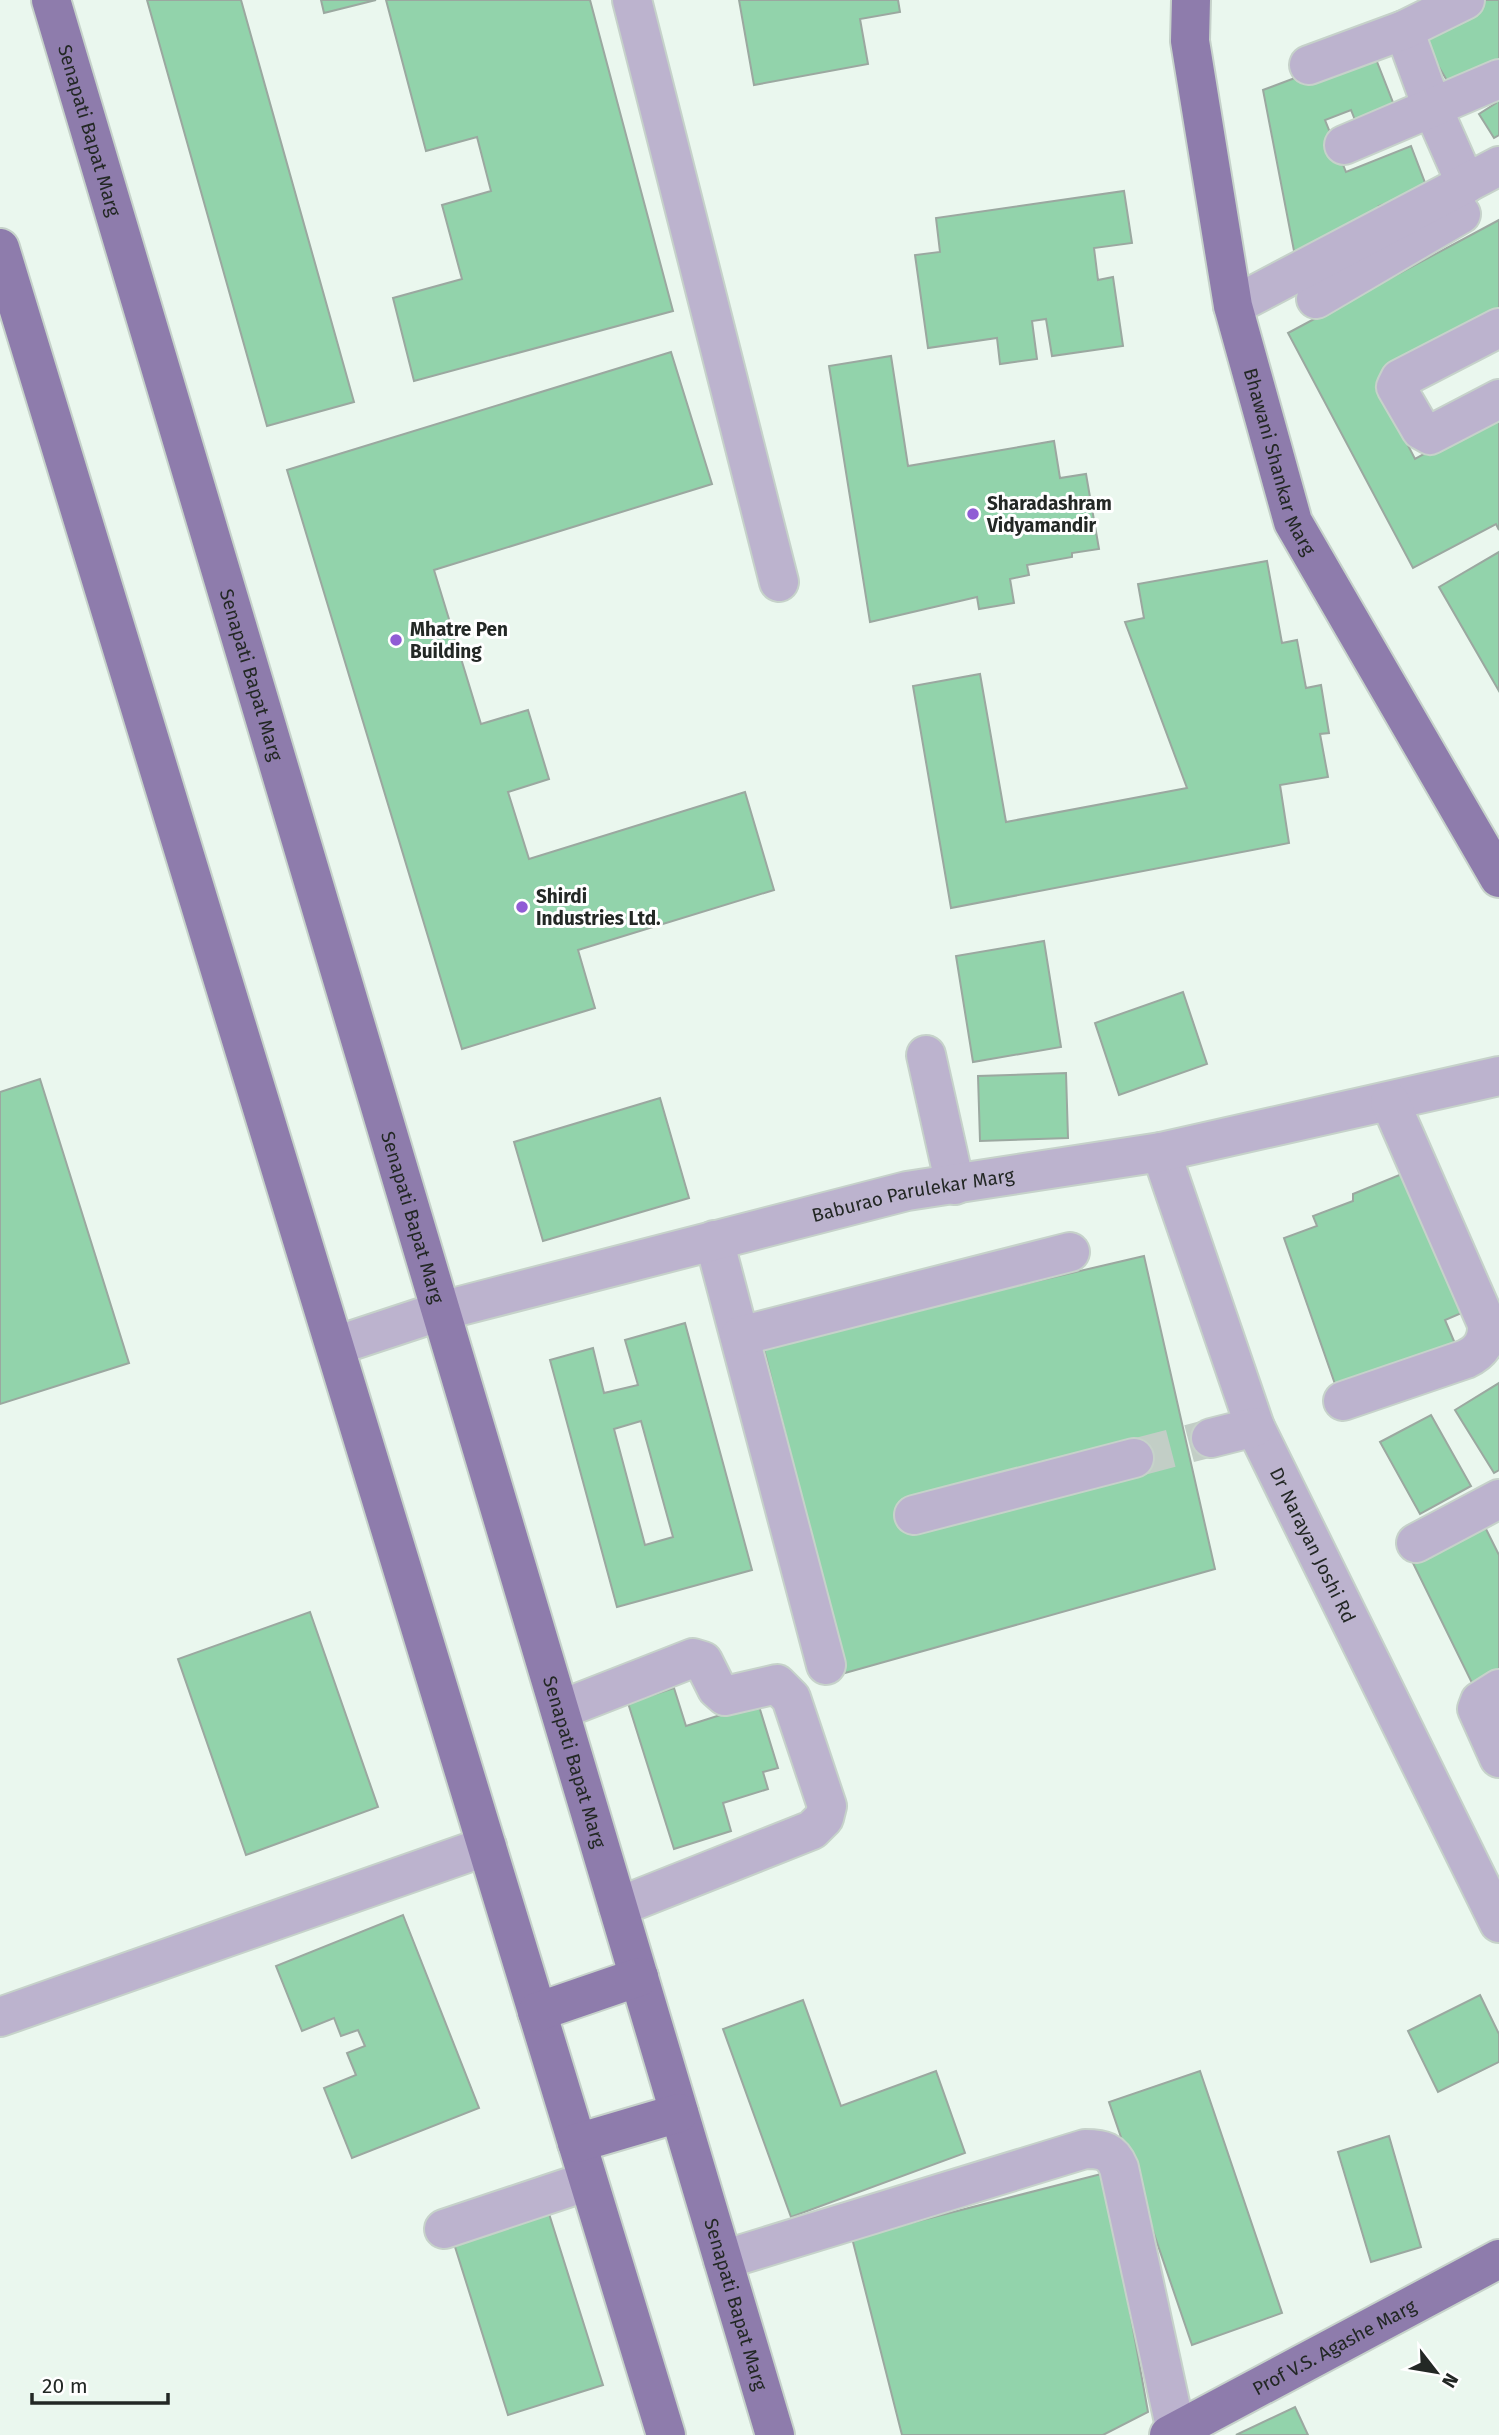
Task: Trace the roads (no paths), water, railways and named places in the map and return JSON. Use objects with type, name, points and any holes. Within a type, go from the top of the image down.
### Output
[{"type":"main road","name":"Senapati Bapat Marg","points":[[51,0],[775,2435]]},
{"type":"main road","name":"Bhawani Shankar Marg","points":[[1191,0],[1191,41],[1233,306],[1293,522],[1499,878]]},
{"type":"main road","points":[[0,248],[666,2435]]},
{"type":"main road","points":[[537,2012],[639,1977]]},
{"type":"main road","points":[[577,2143],[679,2113]]},
{"type":"main road","name":"Prof V.S. Agashe Marg","points":[[1172,2433],[1499,2259]]},
{"type":"street","points":[[632,0],[779,582]]},
{"type":"street","points":[[1309,65],[1404,30],[1465,0]]},
{"type":"street","points":[[1404,30],[1432,107],[1482,188]]},
{"type":"street","points":[[1344,145],[1499,79]]},
{"type":"street","points":[[1315,299],[1482,188],[1499,166]]},
{"type":"street","points":[[1233,306],[1482,188]]},
{"type":"street","points":[[1499,328],[1400,379],[1396,387],[1421,430],[1430,435],[1499,399]]},
{"type":"street","points":[[926,1055],[955,1185]]},
{"type":"street","name":"Baburao Parulekar Marg","points":[[335,1346],[441,1311],[907,1191],[1161,1153],[1499,1076]]},
{"type":"street","points":[[1343,1401],[1475,1355],[1488,1335],[1488,1324],[1390,1102]]},
{"type":"street","name":"Dr Narayan Joshi Rd","points":[[1161,1153],[1255,1427],[1499,1923]]},
{"type":"street","points":[[714,1240],[826,1665]]},
{"type":"street","points":[[740,1336],[1070,1252]]},
{"type":"street","points":[[1211,1438],[1255,1427]]},
{"type":"street","points":[[914,1515],[1134,1458]]},
{"type":"street","points":[[1416,1543],[1499,1499]]},
{"type":"street","points":[[560,1710],[693,1658],[703,1661],[717,1689],[725,1696],[776,1684],[791,1698],[827,1806],[824,1818],[812,1830],[618,1907]]},
{"type":"street","points":[[1499,1689],[1480,1700],[1476,1709],[1499,1758]]},
{"type":"street","points":[[0,2017],[487,1846]]},
{"type":"street","points":[[723,2260],[1085,2149],[1102,2149],[1114,2155],[1119,2168],[1172,2433]]},
{"type":"street","points":[[444,2229],[588,2180]]},
{"type":"tunnel","points":[[1134,1458],[1211,1438]]},
{"type":"place","name":"Sharadashram Vidyamandir","points":[[973,514]]},
{"type":"place","name":"Mhatre Pen Building","points":[[396,640]]},
{"type":"place","name":"Shirdi Industries Ltd.","points":[[522,907]]}]
